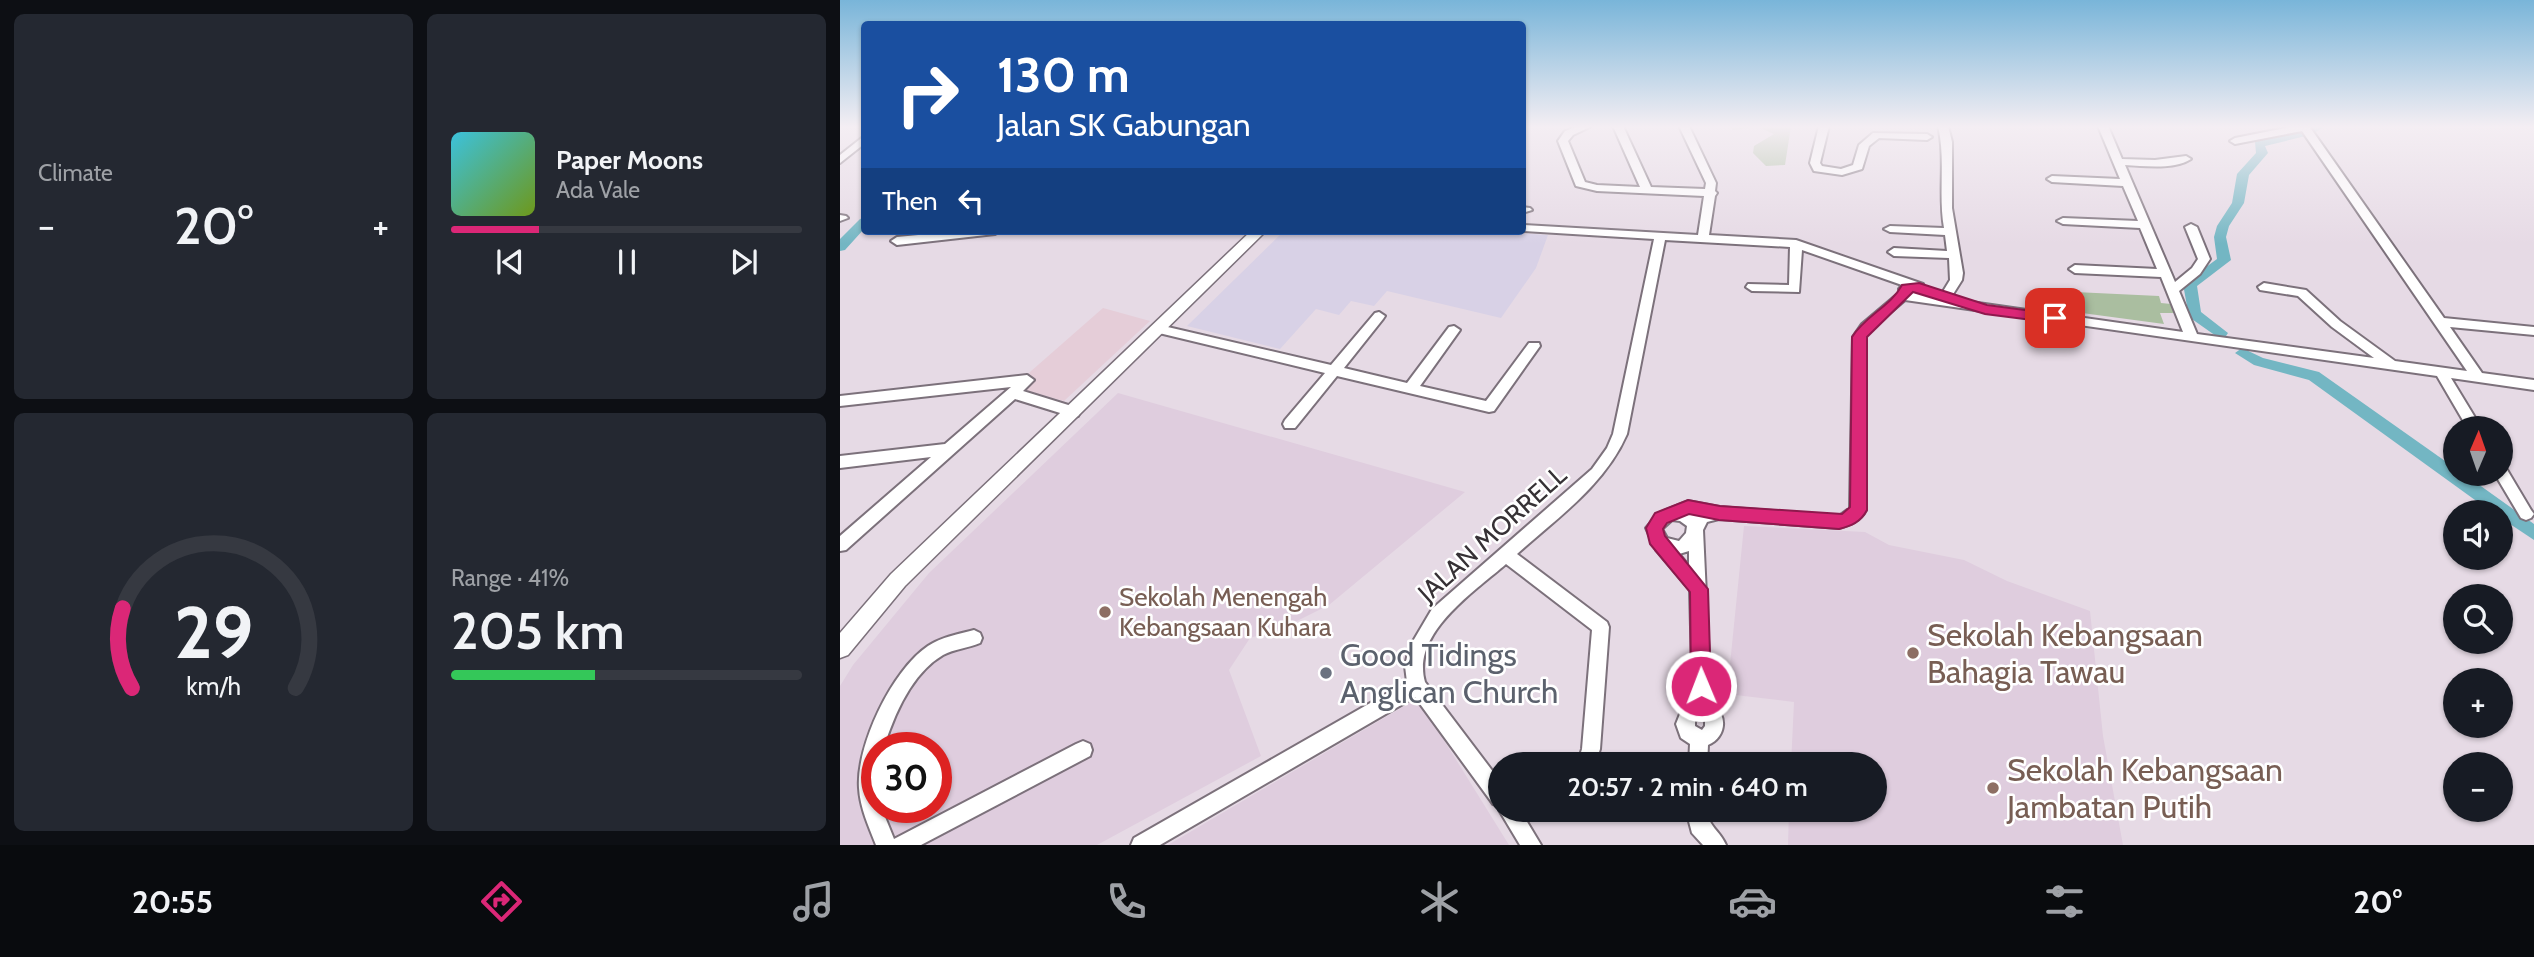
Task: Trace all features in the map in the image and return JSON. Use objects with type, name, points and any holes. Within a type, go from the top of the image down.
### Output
[{"type":"main road","points":[[840,648],[898,580],[1255,235]]},
{"type":"street","points":[[1573,165],[1580,184],[1597,188],[1712,193]]},
{"type":"street","points":[[1636,165],[1647,190]]},
{"type":"street","points":[[1703,239],[1712,193],[1705,165]]},
{"type":"street","points":[[1816,165],[1818,169],[1827,172],[1849,171],[1858,165]]},
{"type":"street","points":[[1945,297],[1956,281],[1945,192],[1946,165]]},
{"type":"street","points":[[2119,165],[2192,337]]},
{"type":"street","points":[[2331,165],[2478,377]]},
{"type":"street","points":[[2052,179],[2126,183]]},
{"type":"street","points":[[2063,221],[2144,225]]},
{"type":"street","points":[[2172,290],[2196,271],[2204,259],[2191,227]]},
{"type":"street","points":[[1526,228],[1796,244],[1879,275],[1913,294],[1985,309],[2534,385]]},
{"type":"street","points":[[1890,229],[1950,232]]},
{"type":"street","points":[[897,242],[959,235]]},
{"type":"street","name":"JALAN MORRELL","points":[[1417,686],[1412,665],[1429,626],[1451,601],[1597,473],[1613,450],[1626,410],[1660,237]]},
{"type":"street","points":[[1752,287],[1795,289],[1796,244]]},
{"type":"street","points":[[1894,253],[1954,255]]},
{"type":"street","points":[[2075,269],[2165,273]]},
{"type":"street","points":[[2264,287],[2302,293],[2336,324],[2393,365]]},
{"type":"street","points":[[1661,543],[1680,547],[1692,541],[1702,517],[1719,513],[1853,515],[1859,337],[1866,327],[1913,294],[1945,297],[1985,309]]},
{"type":"street","points":[[1290,424],[1379,316]]},
{"type":"street","points":[[2439,321],[2534,331]]},
{"type":"street","points":[[1159,329],[1489,407],[1534,346]]},
{"type":"street","points":[[1410,389],[1454,330]]},
{"type":"street","points":[[2441,372],[2467,416]]},
{"type":"street","points":[[840,401],[1027,380],[846,535],[840,545]]},
{"type":"street","points":[[1012,393],[1073,412]]},
{"type":"street","points":[[840,462],[948,449]]},
{"type":"street","points":[[2509,486],[2526,514]]},
{"type":"street","points":[[1699,589],[1661,543],[1654,528],[1667,515],[1688,507],[1719,513]]},
{"type":"street","points":[[1667,515],[1687,516],[1696,531],[1702,710],[1712,715],[1715,724],[1709,736],[1699,739],[1698,752]]},
{"type":"street","points":[[1505,554],[1601,627],[1590,752]]},
{"type":"street","points":[[886,845],[868,784],[880,734],[897,697],[922,663],[942,648],[974,638]]},
{"type":"street","points":[[1141,845],[1417,686],[1488,781]]},
{"type":"street","points":[[901,845],[1083,750]]},
{"type":"street","points":[[1522,822],[1531,845]]},
{"type":"street","points":[[1698,822],[1716,845]]},
{"type":"shaded area","points":[[1280,235],[1548,235],[1536,268],[1501,318],[1387,291],[1374,306],[1351,301],[1339,315],[1316,309],[1280,349],[1187,326]]},
{"type":"shaded area","points":[[1103,308],[1150,321],[1064,401],[1013,387]]},
{"type":"shaded area","name":"Sekolah Menengah Kebangsaan Kuhara","points":[[1118,393],[1465,492],[1329,605],[1285,627],[1250,638],[1229,670],[1261,756],[1097,845],[840,845],[840,686],[853,665],[929,573]]},
{"type":"shaded area","name":"Sekolah Kebangsaan Bahagia Tawau","points":[[1744,526],[1865,532],[1889,545],[1964,560],[2007,581],[2090,611],[2103,736],[2123,845],[1788,845],[1789,822],[1887,822],[1887,752],[1792,752],[1794,702],[1727,694]]},
{"type":"shaded area","points":[[1413,701],[1424,708],[1488,811],[1488,822],[1495,822],[1509,845],[1168,845]]},
{"type":"green space","points":[[2075,292],[2159,296],[2161,303],[2171,304],[2175,313],[2160,313],[2164,324],[2082,313]]},
{"type":"waterway","points":[[2221,333],[2194,314],[2190,284],[2224,260],[2220,237],[2223,226],[2238,203],[2243,174],[2251,165]]},
{"type":"waterway","points":[[840,247],[861,225]]},
{"type":"waterway","points":[[2242,353],[2259,362],[2314,376],[2534,533]]},
{"type":"place","name":"Sekolah Menengah Kebangsaan Kuhara","points":[[1105,612]]},
{"type":"place","name":"Sekolah Kebangsaan Bahagia Tawau","points":[[1913,653]]},
{"type":"place","name":"Good Tidings Anglican Church","points":[[1326,673]]},
{"type":"place","name":"Sekolah Kebangsaan Jambatan Putih","points":[[1993,788]]},
{"type":"route","points":[[1701,686],[1699,589],[1657,539],[1654,528],[1657,522],[1681,508],[1688,507],[1719,513],[1839,522],[1847,520],[1858,510],[1859,337],[1861,331],[1905,295],[1906,288],[1919,287],[1985,309],[2055,318]]}]
